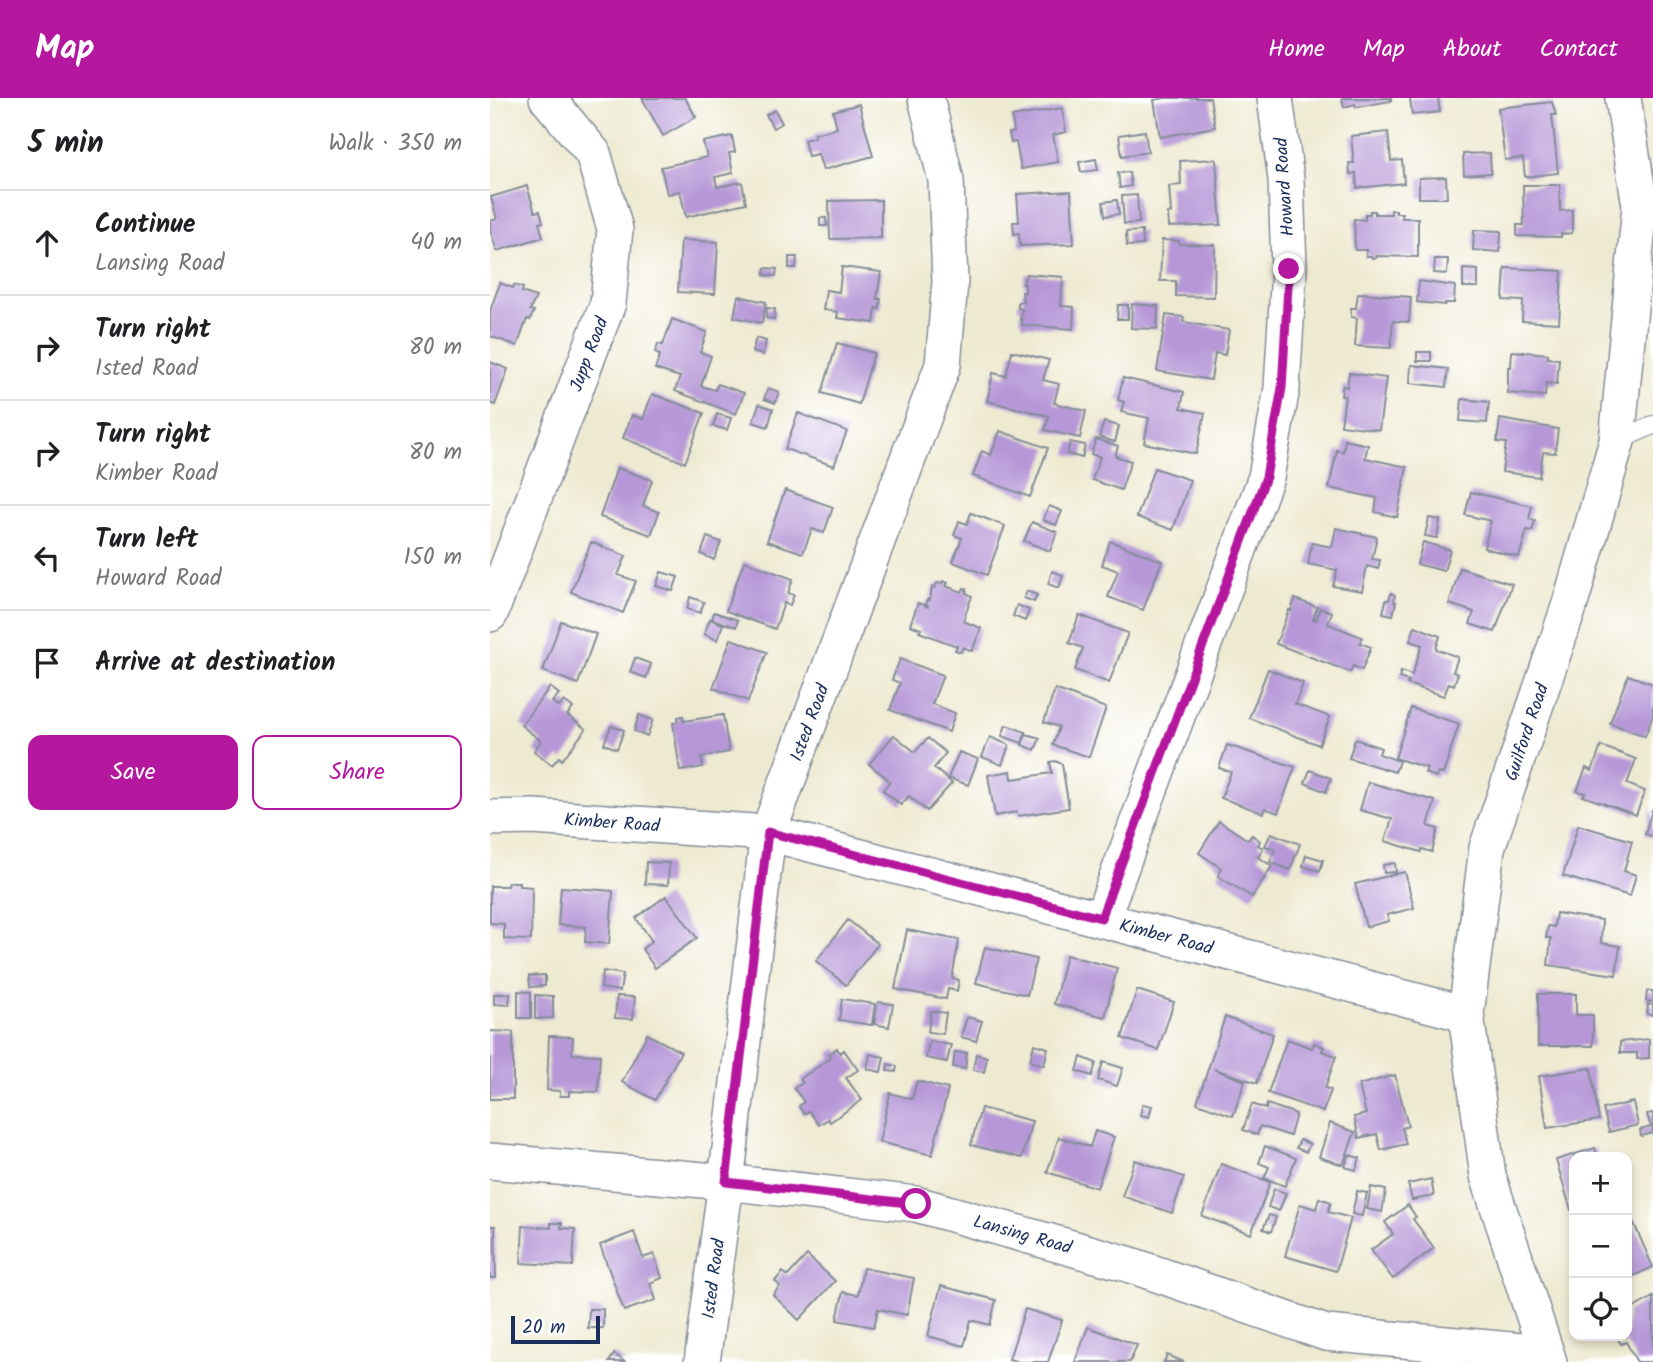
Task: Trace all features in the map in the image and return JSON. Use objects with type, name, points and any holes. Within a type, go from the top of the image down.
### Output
[{"type":"street","name":"Jupp Road","points":[[490,614],[608,303],[615,229],[593,153],[554,103],[547,98]]},
{"type":"street","name":"Isted Road","points":[[702,1362],[768,832],[943,365],[950,282],[946,180],[926,98]]},
{"type":"street","name":"Howard Road","points":[[1101,918],[1266,477],[1282,388],[1289,269],[1286,179],[1275,98]]},
{"type":"street","name":"Guilford Road","points":[[1547,1357],[1488,1176],[1466,1014],[1487,848],[1570,604],[1617,441],[1647,216],[1623,98]]},
{"type":"street","name":"Kimber Road","points":[[490,818],[533,817],[768,832],[1466,1014]]},
{"type":"street","name":"Lansing Road","points":[[490,1161],[726,1182],[916,1204],[1128,1264],[1326,1333],[1547,1357]]},
{"type":"lane","points":[[1617,441],[1653,425]]},
{"type":"building","points":[[642,98],[685,98],[696,117],[663,136]]},
{"type":"building","points":[[1210,98],[1215,127],[1160,137],[1154,100]]},
{"type":"building","points":[[1342,98],[1391,98],[1391,101],[1344,107]]},
{"type":"building","points":[[1410,98],[1438,98],[1440,112],[1412,115]]},
{"type":"building","points":[[1552,102],[1556,115],[1552,115],[1558,173],[1525,177],[1523,158],[1505,160],[1498,108]]},
{"type":"building","points":[[859,104],[873,156],[823,170],[818,154],[808,156],[804,140],[815,137],[814,134],[837,128],[833,111]]},
{"type":"building","points":[[1062,108],[1066,132],[1053,135],[1058,162],[1021,169],[1016,142],[1011,143],[1009,133],[1014,132],[1012,117]]},
{"type":"building","points":[[775,110],[782,123],[773,128],[766,115]]},
{"type":"building","points":[[1145,131],[1148,152],[1122,156],[1119,135]]},
{"type":"building","points":[[1388,132],[1391,161],[1402,160],[1404,183],[1357,188],[1356,173],[1350,174],[1349,163],[1354,163],[1351,136]]},
{"type":"building","points":[[732,136],[735,152],[729,153],[733,173],[715,177],[717,187],[742,182],[746,203],[686,217],[680,191],[667,194],[661,167],[707,157],[703,142]]},
{"type":"building","points":[[1490,153],[1491,173],[1464,175],[1463,154]]},
{"type":"building","points":[[1096,159],[1098,170],[1081,172],[1079,162]]},
{"type":"building","points":[[1216,159],[1221,225],[1169,227],[1169,186],[1181,185],[1180,161]]},
{"type":"building","points":[[1129,172],[1131,186],[1120,188],[1118,173]]},
{"type":"building","points":[[1446,177],[1447,198],[1419,198],[1419,178]]},
{"type":"building","points":[[1523,185],[1560,185],[1560,211],[1572,210],[1572,233],[1561,234],[1561,237],[1517,236],[1517,225],[1524,225]]},
{"type":"building","points":[[527,186],[535,212],[540,211],[543,222],[539,223],[543,237],[497,251],[490,229],[490,221],[497,219],[491,197]]},
{"type":"building","points":[[1071,191],[1074,244],[1020,246],[1019,233],[1014,234],[1013,222],[1019,222],[1017,194]]},
{"type":"building","points":[[1137,195],[1139,223],[1124,224],[1122,196]]},
{"type":"building","points":[[881,200],[881,238],[830,239],[829,201]]},
{"type":"building","points":[[1117,200],[1119,214],[1105,216],[1103,202]]},
{"type":"building","points":[[1391,210],[1402,213],[1402,218],[1418,218],[1418,257],[1372,258],[1366,256],[1366,250],[1355,250],[1354,219],[1365,220],[1365,214],[1370,214],[1370,211],[1375,211],[1375,214],[1391,214]]},
{"type":"building","points":[[820,218],[826,218],[827,226],[820,226]]},
{"type":"building","points":[[1474,230],[1501,231],[1500,252],[1473,250]]},
{"type":"building","points":[[1142,231],[1143,245],[1127,246],[1126,232]]},
{"type":"building","points":[[681,240],[718,242],[715,294],[678,292]]},
{"type":"building","points":[[1162,240],[1179,241],[1179,244],[1215,245],[1214,297],[1176,296],[1176,281],[1160,281]]},
{"type":"building","points":[[789,257],[797,257],[796,268],[789,268]]},
{"type":"building","points":[[1435,259],[1448,259],[1447,274],[1434,273]]},
{"type":"building","points":[[842,267],[881,272],[877,299],[881,299],[880,309],[876,308],[874,323],[837,318],[838,312],[823,310],[826,290],[839,292]]},
{"type":"building","points":[[765,268],[777,269],[776,276],[764,275]]},
{"type":"building","points":[[1505,268],[1562,271],[1559,323],[1522,321],[1523,301],[1503,300]]},
{"type":"building","points":[[1463,269],[1478,270],[1478,287],[1463,287]]},
{"type":"building","points":[[1026,274],[1063,277],[1061,306],[1074,307],[1073,329],[1022,325],[1022,309],[1018,308],[1018,302],[1023,302]]},
{"type":"building","points":[[1419,281],[1455,286],[1454,303],[1445,305],[1417,302]]},
{"type":"building","points":[[500,283],[513,288],[514,285],[523,288],[522,292],[536,297],[530,310],[534,311],[530,320],[527,319],[517,346],[490,336],[490,311]]},
{"type":"building","points":[[1358,293],[1411,297],[1409,322],[1393,321],[1391,348],[1355,346],[1357,318],[1351,317],[1351,308],[1356,308]]},
{"type":"building","points":[[738,296],[766,302],[762,323],[734,317]]},
{"type":"building","points":[[1132,304],[1158,306],[1157,329],[1131,328]]},
{"type":"building","points":[[1118,305],[1128,305],[1128,319],[1117,319]]},
{"type":"building","points":[[767,308],[775,309],[774,319],[766,318]]},
{"type":"building","points":[[1166,315],[1184,317],[1183,322],[1229,330],[1225,355],[1215,353],[1211,380],[1157,371]]},
{"type":"building","points":[[672,319],[707,332],[700,352],[711,356],[701,386],[715,390],[718,384],[744,393],[736,414],[675,391],[680,377],[655,369],[660,355],[655,353],[658,344],[663,345]]},
{"type":"building","points":[[756,338],[766,341],[763,355],[752,352]]},
{"type":"building","points":[[837,343],[874,353],[859,404],[822,393]]},
{"type":"building","points":[[1012,351],[1049,360],[1043,380],[1059,384],[1054,403],[1086,411],[1080,438],[1045,430],[1049,416],[987,401],[993,373],[1006,376]]},
{"type":"building","points":[[1512,351],[1548,354],[1548,358],[1559,359],[1557,384],[1546,383],[1545,396],[1508,393],[1508,367],[1511,367]]},
{"type":"building","points":[[1417,352],[1431,352],[1431,361],[1417,361]]},
{"type":"building","points":[[490,362],[508,369],[495,405],[490,403]]},
{"type":"building","points":[[1411,365],[1448,369],[1446,387],[1410,383]]},
{"type":"building","points":[[1349,373],[1386,378],[1379,430],[1341,425],[1345,396],[1341,396],[1342,389],[1343,386],[1347,387]]},
{"type":"building","points":[[1123,378],[1184,392],[1181,408],[1205,413],[1196,454],[1144,443],[1149,418],[1121,412],[1124,402],[1118,400]]},
{"type":"building","points":[[768,388],[779,392],[775,403],[764,399]]},
{"type":"building","points":[[652,394],[704,413],[685,463],[623,438],[632,415],[643,419]]},
{"type":"building","points":[[1462,399],[1489,402],[1487,423],[1460,421]]},
{"type":"building","points":[[759,404],[773,409],[768,427],[753,422]]},
{"type":"building","points":[[798,413],[847,431],[834,466],[785,449]]},
{"type":"building","points":[[717,414],[731,418],[727,430],[713,426]]},
{"type":"building","points":[[1500,419],[1558,429],[1555,453],[1543,452],[1539,477],[1502,472],[1506,443],[1497,442]]},
{"type":"building","points":[[1104,422],[1119,426],[1115,442],[1099,437]]},
{"type":"building","points":[[1000,431],[1048,448],[1030,497],[973,476],[982,451],[991,455]]},
{"type":"building","points":[[1096,439],[1118,446],[1115,456],[1131,461],[1121,490],[1092,480],[1100,457],[1091,454]]},
{"type":"building","points":[[1345,440],[1368,445],[1365,458],[1407,467],[1397,517],[1375,512],[1377,498],[1329,488],[1337,450],[1343,452]]},
{"type":"building","points":[[1070,442],[1085,445],[1082,458],[1067,454]]},
{"type":"building","points":[[617,468],[652,480],[643,506],[659,512],[651,535],[600,517]]},
{"type":"building","points":[[1154,468],[1190,480],[1173,530],[1137,517]]},
{"type":"building","points":[[785,490],[833,507],[824,533],[812,529],[803,553],[767,541]]},
{"type":"building","points":[[1471,492],[1532,506],[1529,519],[1535,521],[1532,531],[1527,530],[1519,557],[1484,548],[1491,521],[1465,515]]},
{"type":"building","points":[[1049,506],[1062,511],[1056,525],[1043,520]]},
{"type":"building","points":[[971,513],[1005,526],[987,575],[953,562],[962,538],[954,535],[959,521],[967,524]]},
{"type":"building","points":[[1429,518],[1440,520],[1437,538],[1425,536]]},
{"type":"building","points":[[1032,522],[1057,532],[1050,551],[1024,541]]},
{"type":"building","points":[[1336,528],[1377,537],[1372,559],[1380,560],[1378,569],[1367,566],[1362,591],[1333,586],[1337,570],[1308,564],[1312,543],[1332,547]]},
{"type":"building","points":[[707,537],[721,542],[714,560],[701,554]]},
{"type":"building","points":[[1110,541],[1162,561],[1143,610],[1108,597],[1118,571],[1102,565]]},
{"type":"building","points":[[591,542],[626,556],[618,575],[636,581],[623,613],[571,592]]},
{"type":"building","points":[[1423,542],[1450,550],[1444,571],[1417,564]]},
{"type":"building","points":[[744,561],[793,579],[788,593],[794,595],[790,605],[784,603],[775,629],[726,611]]},
{"type":"building","points":[[1460,568],[1512,584],[1495,632],[1470,624],[1474,612],[1449,604]]},
{"type":"building","points":[[1052,571],[1063,575],[1059,588],[1048,584]]},
{"type":"building","points":[[661,572],[678,577],[673,591],[656,586]]},
{"type":"building","points":[[943,581],[948,583],[946,586],[962,592],[964,588],[967,589],[966,593],[972,596],[963,621],[981,628],[972,651],[963,647],[961,652],[955,650],[957,646],[919,632],[921,629],[910,625],[918,603],[929,607],[925,604],[930,600],[932,587],[935,588],[937,583],[942,584]]},
{"type":"building","points":[[1027,591],[1037,595],[1034,602],[1024,598]]},
{"type":"building","points":[[1391,593],[1395,595],[1396,602],[1393,615],[1383,613]]},
{"type":"building","points":[[690,597],[704,602],[700,613],[687,609]]},
{"type":"building","points":[[1295,599],[1317,607],[1313,619],[1316,620],[1320,608],[1332,612],[1328,624],[1362,637],[1360,643],[1371,647],[1362,670],[1353,666],[1350,672],[1276,644]]},
{"type":"building","points":[[1017,605],[1029,610],[1025,621],[1013,616]]},
{"type":"building","points":[[714,612],[738,620],[736,627],[712,619]]},
{"type":"building","points":[[1079,615],[1128,633],[1109,683],[1075,670],[1083,648],[1069,643]]},
{"type":"building","points":[[710,619],[723,624],[717,640],[704,634]]},
{"type":"building","points":[[561,621],[596,634],[578,684],[543,671]]},
{"type":"building","points":[[1415,626],[1440,636],[1436,649],[1458,657],[1453,672],[1458,674],[1454,685],[1449,683],[1444,696],[1407,684],[1409,681],[1399,678],[1401,671],[1412,675],[1422,645],[1410,641]]},
{"type":"building","points":[[731,639],[767,652],[748,701],[713,688]]},
{"type":"building","points":[[635,658],[651,664],[646,678],[630,672]]},
{"type":"building","points":[[900,659],[943,675],[932,704],[955,713],[949,732],[890,710],[900,683],[892,680]]},
{"type":"building","points":[[1268,669],[1303,683],[1295,704],[1330,717],[1319,745],[1249,718]]},
{"type":"building","points":[[1628,675],[1653,684],[1653,715],[1645,736],[1610,723]]},
{"type":"building","points":[[550,687],[559,694],[552,702],[559,707],[564,701],[571,706],[573,708],[567,715],[586,729],[562,760],[559,757],[552,765],[534,751],[541,741],[521,725]]},
{"type":"building","points":[[1055,689],[1106,708],[1089,757],[1053,745],[1059,727],[1044,722]]},
{"type":"building","points":[[1411,708],[1459,724],[1443,774],[1438,773],[1436,777],[1425,773],[1427,768],[1395,758]]},
{"type":"building","points":[[639,715],[653,720],[647,736],[634,731]]},
{"type":"building","points":[[723,715],[729,752],[701,757],[703,767],[680,771],[673,723],[683,716],[684,721]]},
{"type":"building","points":[[1006,725],[1026,732],[1022,743],[1002,736]]},
{"type":"building","points":[[611,726],[624,730],[617,749],[604,744]]},
{"type":"building","points":[[1026,734],[1040,738],[1035,750],[1022,745]]},
{"type":"building","points":[[894,735],[915,752],[928,738],[946,753],[934,768],[952,783],[927,811],[909,796],[901,805],[883,790],[890,781],[869,764]]},
{"type":"building","points":[[990,737],[1009,745],[1002,765],[982,757]]},
{"type":"building","points":[[1355,739],[1381,748],[1379,754],[1399,761],[1395,772],[1349,758]]},
{"type":"building","points":[[1227,745],[1295,767],[1278,813],[1265,808],[1263,813],[1221,798],[1231,772],[1219,768]]},
{"type":"building","points":[[1601,746],[1636,759],[1627,784],[1645,791],[1636,815],[1583,796],[1585,793],[1577,791],[1586,768],[1592,771]]},
{"type":"building","points":[[959,752],[978,759],[968,785],[948,778]]},
{"type":"building","points":[[1050,762],[1062,764],[1069,808],[1018,816],[1017,812],[995,816],[988,775],[1011,771],[1012,779],[1052,773]]},
{"type":"building","points":[[1310,770],[1331,778],[1326,792],[1305,783]]},
{"type":"building","points":[[1368,782],[1435,801],[1428,826],[1438,829],[1432,852],[1422,849],[1421,852],[1385,841],[1392,819],[1360,810]]},
{"type":"building","points":[[1653,810],[1653,837],[1645,834]]},
{"type":"building","points":[[1219,821],[1248,840],[1252,835],[1260,841],[1258,845],[1263,848],[1258,857],[1272,866],[1252,897],[1218,876],[1221,868],[1199,853]]},
{"type":"building","points":[[1578,825],[1632,841],[1624,871],[1636,875],[1630,896],[1563,876]]},
{"type":"building","points":[[1271,833],[1300,844],[1290,870],[1270,862],[1275,849],[1265,846]]},
{"type":"building","points":[[1306,855],[1323,860],[1320,871],[1303,866]]},
{"type":"building","points":[[646,862],[669,863],[668,885],[645,884]]},
{"type":"building","points":[[1395,863],[1396,872],[1384,873],[1383,865]]},
{"type":"building","points":[[1405,872],[1414,908],[1387,915],[1389,921],[1366,927],[1355,884]]},
{"type":"building","points":[[508,882],[519,882],[519,886],[532,887],[531,940],[504,939],[504,924],[490,923],[490,886],[507,886]]},
{"type":"building","points":[[561,887],[613,891],[609,944],[585,942],[586,927],[558,925]]},
{"type":"building","points":[[666,896],[697,938],[655,968],[642,949],[652,941],[636,918]]},
{"type":"building","points":[[1556,913],[1602,920],[1601,943],[1620,946],[1616,975],[1548,965],[1551,938],[1546,938],[1548,926],[1554,927]]},
{"type":"building","points":[[848,920],[878,944],[846,985],[816,961]]},
{"type":"building","points":[[907,930],[959,940],[952,978],[959,980],[957,991],[948,989],[946,999],[895,989]]},
{"type":"building","points":[[985,947],[1036,959],[1027,995],[976,983]]},
{"type":"building","points":[[1066,955],[1117,968],[1105,1017],[1054,1004]]},
{"type":"building","points":[[603,971],[623,974],[620,991],[601,988]]},
{"type":"building","points":[[545,975],[545,986],[530,987],[529,976]]},
{"type":"building","points":[[1137,990],[1174,1002],[1158,1050],[1122,1038]]},
{"type":"building","points":[[518,991],[531,992],[531,1018],[518,1018]]},
{"type":"building","points":[[1647,991],[1653,991],[1653,1002],[1646,1001]]},
{"type":"building","points":[[494,994],[510,994],[509,1005],[494,1004]]},
{"type":"building","points":[[1538,994],[1576,994],[1576,1015],[1593,1015],[1593,1046],[1538,1046]]},
{"type":"building","points":[[535,995],[553,996],[553,1018],[535,1019]]},
{"type":"building","points":[[617,996],[635,997],[633,1019],[615,1018]]},
{"type":"building","points":[[842,999],[875,1004],[872,1025],[839,1020]]},
{"type":"building","points":[[878,1002],[893,1004],[889,1027],[874,1024]]},
{"type":"building","points":[[1648,1004],[1653,1005],[1653,1015],[1647,1014]]},
{"type":"building","points":[[931,1011],[946,1013],[943,1034],[928,1032]]},
{"type":"building","points":[[967,1017],[982,1021],[976,1041],[961,1037]]},
{"type":"building","points":[[1225,1017],[1273,1034],[1257,1083],[1214,1069],[1245,1081],[1233,1116],[1197,1103]]},
{"type":"building","points":[[490,1031],[513,1032],[513,1099],[490,1099]]},
{"type":"building","points":[[647,1034],[681,1052],[655,1100],[622,1082]]},
{"type":"building","points":[[549,1036],[573,1037],[572,1054],[600,1055],[598,1092],[569,1091],[569,1096],[560,1096],[560,1091],[547,1090]]},
{"type":"building","points":[[1287,1039],[1312,1048],[1314,1043],[1324,1047],[1322,1051],[1336,1056],[1325,1088],[1331,1090],[1323,1112],[1268,1093]]},
{"type":"building","points":[[1649,1039],[1649,1058],[1637,1059],[1637,1053],[1620,1053],[1620,1042]]},
{"type":"building","points":[[929,1041],[951,1045],[947,1062],[926,1058]]},
{"type":"building","points":[[1034,1044],[1048,1048],[1044,1065],[1030,1061]]},
{"type":"building","points":[[837,1048],[840,1053],[844,1050],[858,1070],[846,1078],[862,1100],[830,1122],[828,1119],[819,1125],[809,1111],[804,1114],[801,1110],[799,1106],[804,1102],[794,1088],[803,1083],[800,1079],[831,1058],[829,1054]]},
{"type":"building","points":[[955,1052],[967,1053],[965,1069],[953,1067]]},
{"type":"building","points":[[870,1054],[884,1057],[881,1072],[867,1069]]},
{"type":"building","points":[[976,1054],[987,1057],[984,1072],[973,1070]]},
{"type":"building","points":[[1081,1057],[1096,1063],[1092,1076],[1077,1071]]},
{"type":"building","points":[[1103,1062],[1123,1068],[1117,1086],[1098,1080]]},
{"type":"building","points":[[888,1064],[897,1066],[896,1072],[887,1071]]},
{"type":"building","points":[[1591,1068],[1599,1120],[1547,1128],[1539,1076]]},
{"type":"building","points":[[1395,1075],[1408,1126],[1402,1128],[1406,1144],[1381,1150],[1377,1134],[1359,1138],[1354,1117],[1366,1114],[1359,1085]]},
{"type":"building","points":[[917,1081],[948,1089],[932,1155],[879,1142],[890,1093],[912,1099]]},
{"type":"building","points":[[1633,1102],[1638,1125],[1609,1132],[1603,1109]]},
{"type":"building","points":[[1143,1104],[1152,1106],[1149,1117],[1140,1115]]},
{"type":"building","points":[[1252,1104],[1266,1109],[1267,1104],[1296,1114],[1290,1136],[1260,1126],[1257,1135],[1243,1130]]},
{"type":"building","points":[[981,1108],[1032,1121],[1022,1158],[971,1145]]},
{"type":"building","points":[[1653,1113],[1653,1133],[1641,1136],[1640,1130],[1651,1127],[1647,1114]]},
{"type":"building","points":[[1330,1123],[1355,1132],[1343,1165],[1319,1157]]},
{"type":"building","points":[[1095,1131],[1114,1137],[1097,1188],[1047,1172],[1059,1137],[1090,1147]]},
{"type":"building","points":[[1300,1140],[1310,1144],[1306,1152],[1296,1148]]},
{"type":"building","points":[[1265,1146],[1296,1158],[1285,1186],[1264,1178],[1269,1167],[1259,1163]]},
{"type":"building","points":[[1349,1155],[1360,1158],[1356,1170],[1345,1167]]},
{"type":"building","points":[[1569,1156],[1569,1203],[1556,1160]]},
{"type":"building","points":[[1135,1160],[1184,1177],[1172,1213],[1122,1196]]},
{"type":"building","points":[[1221,1164],[1270,1182],[1251,1234],[1202,1216]]},
{"type":"building","points":[[1431,1179],[1434,1196],[1412,1200],[1408,1184]]},
{"type":"building","points":[[1371,1187],[1386,1190],[1382,1212],[1367,1209]]},
{"type":"building","points":[[1274,1189],[1286,1193],[1279,1211],[1268,1207]]},
{"type":"building","points":[[1357,1191],[1367,1193],[1362,1216],[1352,1214]]},
{"type":"building","points":[[1319,1198],[1331,1202],[1328,1212],[1351,1218],[1336,1271],[1285,1256],[1300,1204],[1316,1209]]},
{"type":"building","points":[[1408,1205],[1416,1217],[1413,1219],[1434,1248],[1393,1279],[1371,1250],[1393,1234],[1385,1222]]},
{"type":"building","points":[[1269,1215],[1276,1217],[1271,1232],[1263,1229]]},
{"type":"building","points":[[1632,1219],[1653,1267],[1632,1277]]},
{"type":"building","points":[[551,1223],[562,1223],[561,1228],[575,1229],[573,1266],[521,1263],[523,1226],[551,1228]]},
{"type":"building","points":[[490,1226],[495,1226],[496,1278],[490,1278]]},
{"type":"building","points":[[634,1232],[643,1258],[654,1254],[662,1278],[650,1283],[656,1300],[624,1311],[600,1245]]},
{"type":"building","points":[[807,1255],[835,1281],[799,1320],[773,1295],[780,1286],[775,1281],[783,1272],[788,1276]]},
{"type":"building","points":[[863,1268],[914,1278],[907,1315],[878,1309],[874,1327],[837,1320],[843,1292],[858,1295]]},
{"type":"building","points":[[941,1286],[996,1300],[990,1325],[971,1320],[964,1346],[928,1336]]},
{"type":"building","points":[[1653,1297],[1653,1362],[1637,1362],[1626,1342],[1621,1344],[1619,1341],[1632,1341],[1632,1309]]},
{"type":"building","points":[[589,1309],[603,1309],[603,1328],[588,1328]]},
{"type":"building","points":[[1025,1309],[1062,1320],[1048,1362],[1019,1362],[1009,1359]]},
{"type":"building","points":[[1088,1327],[1137,1345],[1130,1362],[1075,1362]]},
{"type":"building","points":[[614,1354],[625,1362],[609,1362]]},
{"type":"building","points":[[1167,1355],[1184,1362],[1164,1362]]},
{"type":"route","points":[[916,1204],[726,1182],[768,832],[1101,918],[1266,477],[1282,388],[1289,269]]}]
